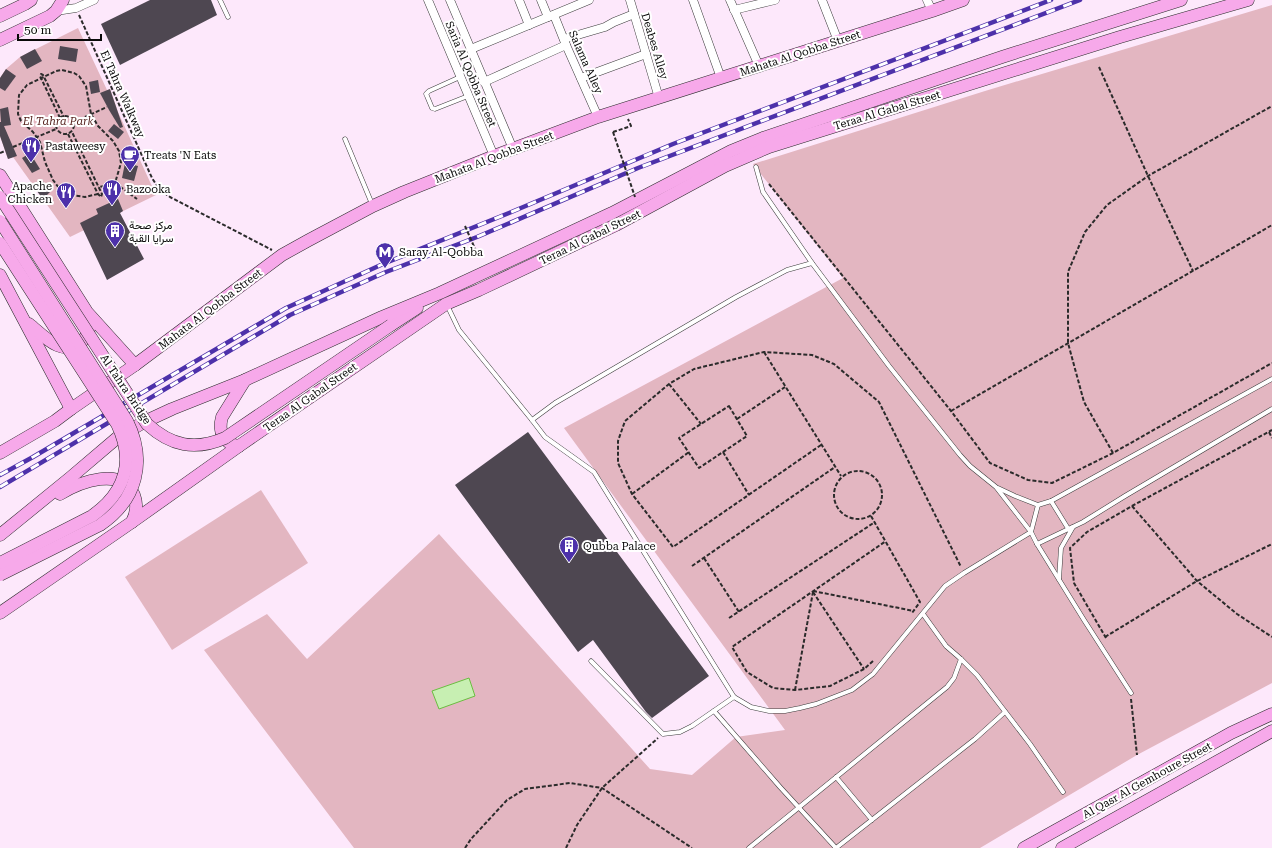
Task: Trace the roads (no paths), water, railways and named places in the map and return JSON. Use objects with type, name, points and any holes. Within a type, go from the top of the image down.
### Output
[{"type":"main road","points":[[0,16],[31,0]]},
{"type":"main road","points":[[2,40],[50,16],[56,11],[63,0]]},
{"type":"main road","name":"Mahata Al Qobba Street","points":[[0,453],[55,422],[71,409],[135,365],[282,255],[373,206],[494,156],[598,117],[963,0]]},
{"type":"main road","name":"Teraa Al Gabal Street","points":[[0,535],[117,438],[144,422],[172,409],[245,380],[382,317],[440,293],[612,213],[731,151],[756,141],[1002,57],[1181,0]]},
{"type":"main road","name":"Teraa Al Gabal Street","points":[[0,613],[446,304],[479,290],[616,225],[725,166],[769,147],[1112,40],[1248,0]]},
{"type":"main road","points":[[0,175],[87,312],[90,318],[90,326],[85,339],[79,344],[65,348],[51,342],[24,319]]},
{"type":"main road","name":"Al Tahra Bridge","points":[[0,196],[147,424],[161,435],[178,443],[202,445],[225,438],[391,325]]},
{"type":"main road","name":"Al Tahra Bridge","points":[[0,221],[127,421],[133,432],[138,455],[135,479],[131,490],[126,501],[110,518],[100,525],[0,575]]},
{"type":"main road","points":[[0,243],[117,424],[125,442],[126,462],[120,488],[103,508],[92,516],[0,563]]},
{"type":"main road","points":[[0,275],[71,409]]},
{"type":"main road","name":"Teraa Al Gabal Street","points":[[391,325],[440,293]]},
{"type":"main road","points":[[87,312],[135,365]]},
{"type":"main road","points":[[239,446],[227,442],[221,430],[221,424],[222,417],[245,380]]},
{"type":"main road","points":[[29,512],[71,487],[98,480],[113,479],[120,480],[127,485],[134,495],[136,507],[132,522]]},
{"type":"main road","name":"Al Qasr Al Gemhoure Street","points":[[1024,848],[1231,733],[1272,714]]},
{"type":"main road","name":"Al Qasr Al Gemhoure Street","points":[[1062,848],[1272,731]]},
{"type":"street","points":[[56,11],[76,8],[94,0]]},
{"type":"street","name":"Saria Al Qobba Street","points":[[428,0],[494,156]]},
{"type":"street","name":"Saria Al Qobba Street","points":[[450,0],[512,149]]},
{"type":"street","points":[[519,0],[529,25]]},
{"type":"street","name":"Salama Alley","points":[[540,0],[551,16],[565,42],[598,117]]},
{"type":"street","points":[[566,0],[568,9]]},
{"type":"street","name":"Deabes Alley","points":[[630,0],[659,98]]},
{"type":"street","points":[[693,0],[721,78]]},
{"type":"street","points":[[730,0],[759,66]]},
{"type":"street","points":[[734,10],[775,0]]},
{"type":"street","points":[[822,0],[838,41]]},
{"type":"street","points":[[927,0],[932,11]]},
{"type":"street","points":[[471,49],[584,1]]},
{"type":"street","points":[[484,82],[565,42],[605,28],[614,22],[634,14]]},
{"type":"street","points":[[581,78],[646,54]]},
{"type":"lane","points":[[220,0],[228,17]]},
{"type":"lane","points":[[461,77],[428,91],[426,94],[432,108],[435,109],[469,96]]},
{"type":"lane","points":[[345,139],[373,206]]},
{"type":"lane","points":[[756,168],[763,192],[812,263],[889,366],[960,456],[996,487],[1014,496],[1038,505],[1051,501],[1272,379]]},
{"type":"lane","points":[[532,420],[555,403],[736,297],[787,270],[812,263]]},
{"type":"lane","points":[[446,304],[459,330],[545,437],[594,472],[734,698],[751,707],[769,711],[800,708],[816,704],[852,690],[873,674],[945,586],[964,572],[1031,532],[1038,505]]},
{"type":"lane","points":[[1037,544],[1071,528],[1272,409]]},
{"type":"lane","points":[[996,487],[1031,532],[1059,580],[1131,693]]},
{"type":"lane","points":[[1051,501],[1071,528]]},
{"type":"lane","points":[[1059,580],[1061,548],[1071,528]]},
{"type":"lane","points":[[923,614],[946,646],[977,675],[1030,744],[1063,792]]},
{"type":"lane","points":[[749,848],[947,687],[954,678],[961,659]]},
{"type":"lane","points":[[591,661],[663,734],[680,732],[692,726],[734,698]]},
{"type":"lane","points":[[714,711],[780,788],[836,848],[975,739],[1005,712]]},
{"type":"lane","points":[[836,777],[872,820]]},
{"type":"railway","points":[[0,475],[286,308],[383,264],[673,144],[1051,0]]},
{"type":"railway","points":[[0,487],[290,315],[386,272],[477,237],[638,168],[1080,0]]},
{"type":"place","name":"Pastaweesy","points":[[31,163]]},
{"type":"place","name":"Treats 'N Eats","points":[[130,172]]},
{"type":"place","name":"Bazooka","points":[[112,206]]},
{"type":"place","name":"Apache Chicken","points":[[66,209]]},
{"type":"place","name":"مركز صحة سرايا القبة","points":[[115,248]]},
{"type":"place","name":"Saray Al-Qobba","points":[[385,269]]},
{"type":"place","name":"Qubba Palace","points":[[569,563]]},
{"type":"park label","name":"El Tahra Park","points":[[58,121]]}]
